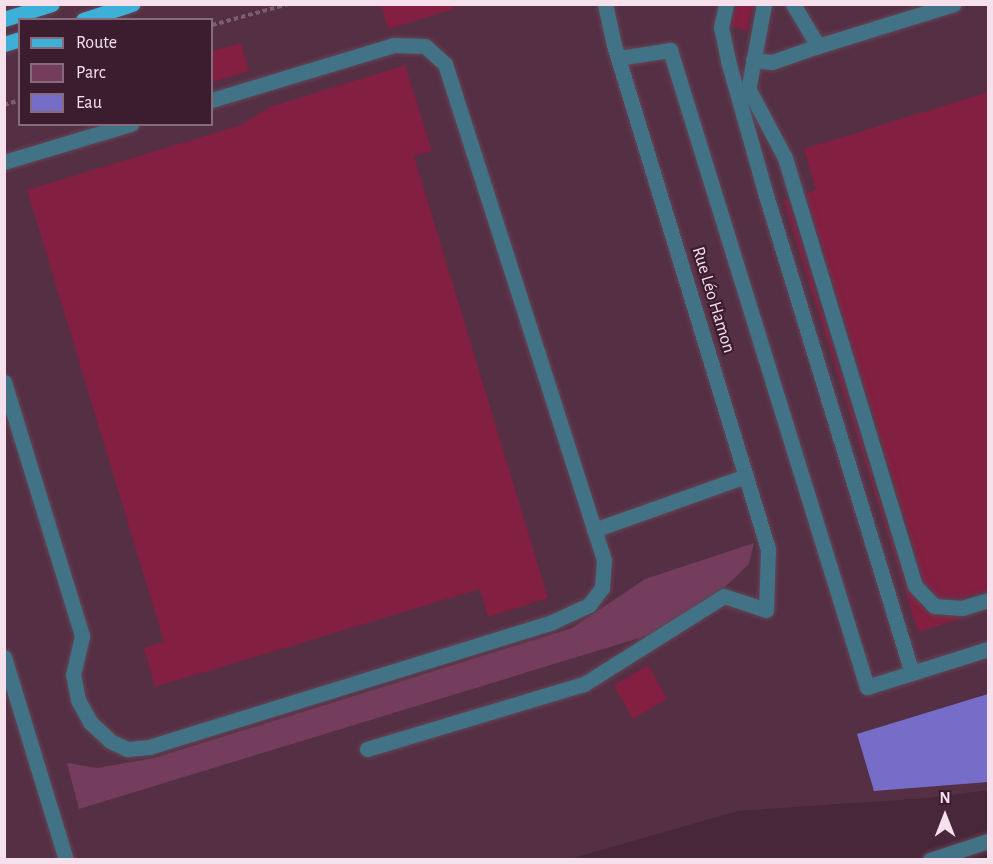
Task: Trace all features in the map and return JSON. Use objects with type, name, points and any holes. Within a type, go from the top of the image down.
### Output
[{"type":"main road","points":[[4,19],[52,4]]},
{"type":"main road","points":[[89,18],[132,4]]},
{"type":"street","name":"Rue Léo Hamon","points":[[367,749],[584,684],[724,596],[766,610],[768,549],[618,58],[605,4]]},
{"type":"street","points":[[726,4],[721,27],[744,120],[912,673]]},
{"type":"street","points":[[744,120],[764,4]]},
{"type":"street","points":[[793,4],[818,46]]},
{"type":"street","points":[[753,60],[772,62],[954,4]]},
{"type":"street","points":[[4,382],[82,636],[73,674],[78,700],[90,723],[110,741],[127,749],[149,747],[541,625],[589,605],[602,588],[604,560],[445,64],[425,46],[394,45],[213,100]]},
{"type":"street","points":[[618,58],[670,50],[867,687],[988,649]]},
{"type":"street","points":[[748,88],[785,158],[915,586],[934,606],[962,608],[988,600]]},
{"type":"street","points":[[4,162],[124,126]]},
{"type":"street","points":[[594,530],[746,476]]},
{"type":"street","points":[[4,657],[66,860]]},
{"type":"street","points":[[930,860],[988,841]]},
{"type":"path","points":[[213,25],[289,4]]},
{"type":"shaded area","points":[[5,5],[988,5],[988,790],[929,798],[738,811],[570,859],[5,860]]},
{"type":"green space","points":[[754,543],[749,564],[725,587],[649,635],[79,809],[67,763],[97,768],[154,758],[572,628],[645,579]]},
{"type":"water","points":[[988,694],[988,782],[874,791],[857,734]]},
{"type":"building","points":[[381,4],[453,4],[454,9],[388,29]]},
{"type":"building","points":[[737,4],[754,4],[747,31],[731,26]]},
{"type":"building","points":[[241,43],[249,71],[213,82],[213,51]]},
{"type":"building","points":[[405,65],[432,151],[414,156],[548,598],[488,617],[480,589],[155,687],[144,648],[164,642],[27,190],[241,125],[270,107]]},
{"type":"building","points":[[988,92],[988,590],[961,598],[938,597],[924,581],[806,193],[816,190],[804,149]]},
{"type":"building","points":[[787,199],[906,589],[928,613],[964,618],[918,632],[783,200]]},
{"type":"building","points":[[648,665],[667,699],[633,719],[614,685]]}]
